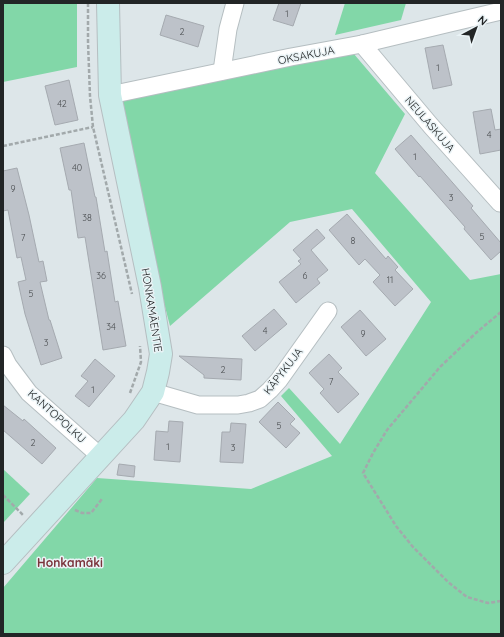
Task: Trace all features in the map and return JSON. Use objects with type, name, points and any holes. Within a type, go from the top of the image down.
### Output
[{"type":"street","name":"HONKAMÄENTIE","points":[[3,563],[134,420],[153,392],[158,372],[160,354],[150,287],[110,95],[108,3]]},
{"type":"street","points":[[222,71],[228,29],[235,3]]},
{"type":"street","name":"OKSAKUJA","points":[[110,95],[290,57],[362,44],[501,11]]},
{"type":"street","name":"NEULASKUJA","points":[[362,44],[431,126],[500,203]]},
{"type":"street","name":"KÄPYKUJA","points":[[153,392],[198,405],[238,405],[260,399],[279,380],[328,311]]},
{"type":"street","name":"KANTOPOLKU","points":[[3,355],[8,365],[29,393],[100,456]]},
{"type":"path","points":[[88,3],[90,96],[93,127],[133,300]]},
{"type":"path","points":[[3,146],[93,127]]},
{"type":"path","points":[[501,312],[477,332],[440,367],[388,430],[373,453],[363,473],[396,526],[413,547],[448,582],[467,597],[488,603],[501,601]]},
{"type":"path","points":[[128,399],[140,362],[140,338]]},
{"type":"path","points":[[3,495],[24,516]]},
{"type":"path","points":[[60,500],[73,509],[82,513],[91,514],[102,498]]},
{"type":"green space","points":[[3,3],[77,3],[77,67],[3,82]]},
{"type":"green space","points":[[345,3],[406,3],[401,20],[335,35]]},
{"type":"green space","points":[[348,47],[405,114],[375,173],[470,280],[501,274],[501,634],[3,634],[3,588],[97,478],[251,489],[332,456],[281,396],[289,388],[340,444],[431,302],[352,209],[290,222],[170,326],[110,95]]},
{"type":"green space","points":[[3,469],[30,494],[3,523]]},
{"type":"building","points":[[279,3],[301,3],[293,26],[273,20]]},
{"type":"building","points":[[166,15],[204,26],[198,47],[160,35]]},
{"type":"building","points":[[443,45],[452,85],[433,89],[425,48]]},
{"type":"building","points":[[69,80],[78,120],[55,125],[45,86]]},
{"type":"building","points":[[491,109],[495,130],[501,129],[501,150],[480,154],[473,112]]},
{"type":"building","points":[[411,135],[473,206],[471,208],[501,243],[501,251],[491,260],[464,229],[465,227],[395,149]]},
{"type":"building","points":[[84,143],[96,197],[105,252],[107,251],[115,302],[118,301],[126,346],[103,350],[85,237],[78,238],[71,190],[69,190],[60,148]]},
{"type":"building","points":[[17,168],[39,262],[43,261],[47,281],[40,282],[49,320],[62,358],[41,365],[25,314],[18,282],[26,280],[21,257],[17,258],[8,210],[3,211],[3,171]]},
{"type":"building","points":[[347,214],[386,259],[388,256],[398,267],[395,270],[413,289],[395,306],[373,282],[380,275],[365,259],[359,265],[329,230]]},
{"type":"building","points":[[317,229],[325,238],[311,250],[328,270],[317,279],[320,283],[296,303],[279,282],[301,264],[298,261],[301,259],[293,250]]},
{"type":"building","points":[[274,309],[287,324],[255,351],[242,336]]},
{"type":"building","points":[[360,310],[386,339],[366,356],[341,327]]},
{"type":"building","points":[[329,354],[342,368],[338,372],[359,394],[338,413],[320,393],[324,389],[309,373]]},
{"type":"building","points":[[179,356],[242,359],[241,380],[204,378],[204,375]]},
{"type":"building","points":[[95,359],[115,376],[89,407],[75,396],[88,381],[81,376]]},
{"type":"building","points":[[278,402],[295,419],[290,424],[300,433],[286,448],[259,422]]},
{"type":"building","points":[[3,405],[23,421],[24,419],[56,448],[42,464],[3,430]]},
{"type":"building","points":[[169,421],[183,422],[180,462],[154,460],[156,431],[168,432]]},
{"type":"building","points":[[231,423],[246,424],[243,463],[220,462],[222,432],[230,432]]},
{"type":"building","points":[[119,464],[135,466],[134,477],[117,475]]},
{"type":"district","name":"Honkamäki","points":[[70,562]]}]
